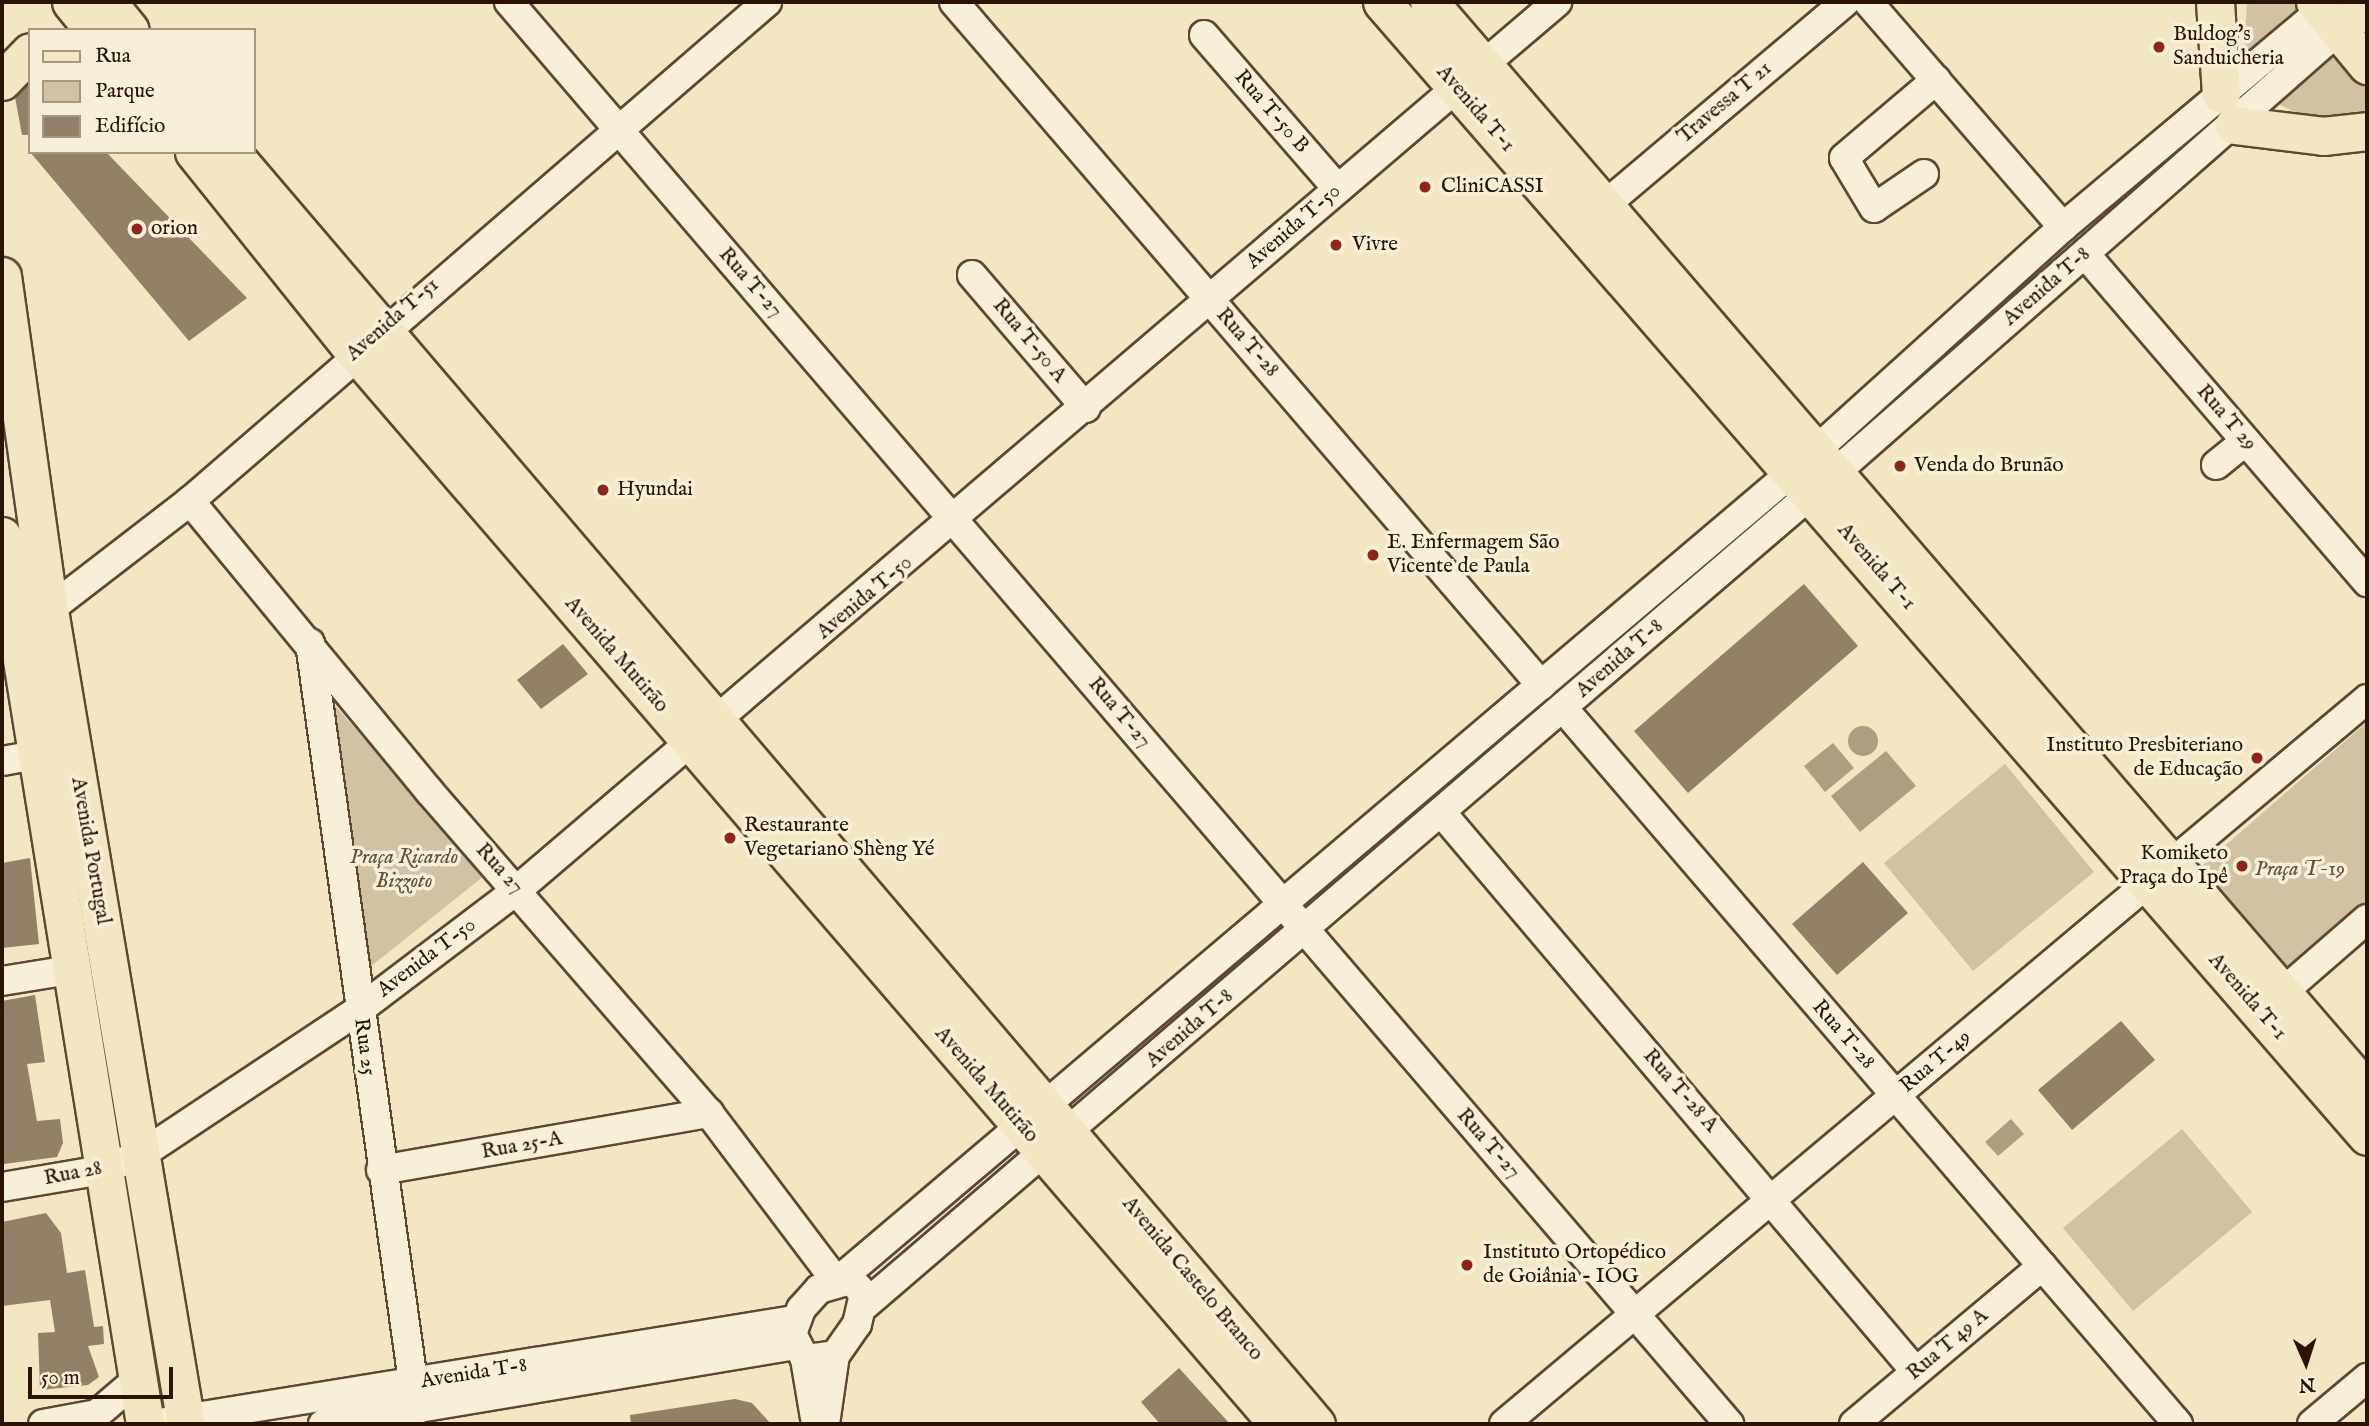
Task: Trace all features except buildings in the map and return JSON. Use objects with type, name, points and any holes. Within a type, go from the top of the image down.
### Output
[{"type":"main road","points":[[71,2],[92,28]]},
{"type":"main road","points":[[107,2],[128,28]]},
{"type":"main road","name":"Avenida T-1","points":[[1382,2],[1470,77],[1605,205],[1815,471]]},
{"type":"main road","name":"Avenida T-1","points":[[1429,2],[1470,77],[1815,471],[2272,1002],[2367,1136]]},
{"type":"main road","points":[[2216,2],[2227,109],[2323,136],[2367,131]]},
{"type":"main road","points":[[2343,11],[2367,65]]},
{"type":"main road","points":[[2,81],[28,54]]},
{"type":"main road","name":"Avenida Mutirão","points":[[196,154],[367,342],[1045,1130]]},
{"type":"main road","name":"Avenida Mutirão","points":[[232,154],[367,342]]},
{"type":"main road","name":"Avenida Portugal","points":[[2,275],[49,610],[142,1154],[175,1422]]},
{"type":"main road","name":"Avenida Portugal","points":[[2,536],[16,633],[19,758],[70,970],[145,1424]]},
{"type":"main road","name":"Avenida T-1","points":[[2272,1002],[2367,1091]]},
{"type":"main road","name":"Avenida Castelo Branco","points":[[1045,1130],[1278,1424]]},
{"type":"main road","name":"Avenida Castelo Branco","points":[[1045,1130],[1316,1424]]},
{"type":"street","name":"Rua T-27","points":[[509,2],[1729,1424]]},
{"type":"street","name":"Avenida T-51","points":[[16,633],[190,501],[367,342],[767,2]]},
{"type":"street","name":"Rua T-28","points":[[954,2],[1541,685]]},
{"type":"street","name":"Avenida T-50","points":[[142,1154],[359,1010],[517,890],[955,521],[1209,299],[1557,2]]},
{"type":"street","name":"Travessa T 21","points":[[1605,205],[1844,2]]},
{"type":"street","points":[[1868,2],[2063,227]]},
{"type":"street","name":"Avenida T-8","points":[[812,1296],[1045,1130],[1304,930],[1563,708],[1815,471],[2063,227],[2227,109],[2343,11]]},
{"type":"street","name":"Rua T-50 B","points":[[1204,35],[1338,189]]},
{"type":"street","points":[[1924,174],[1874,208],[1844,158],[1936,80]]},
{"type":"street","name":"Avenida T-8","points":[[175,1422],[415,1397],[798,1342],[835,1355],[864,1305],[1282,905],[1541,685],[1815,471],[2085,254],[2227,109]]},
{"type":"street","name":"Rua T 29","points":[[2085,254],[2367,582]]},
{"type":"street","name":"Rua T-50 A","points":[[972,275],[1086,408]]},
{"type":"street","points":[[2216,464],[2246,441]]},
{"type":"street","name":"Rua 27","points":[[190,501],[517,890],[709,1113],[838,1280],[859,1285],[864,1305]]},
{"type":"street","name":"Rua 25","points":[[310,643],[381,1170],[415,1397]]},
{"type":"street","name":"Rua T-49","points":[[1504,1424],[1637,1316],[2367,699]]},
{"type":"street","name":"Rua T-28","points":[[1563,708],[2178,1424]]},
{"type":"street","name":"Rua T-28 A","points":[[1441,812],[1773,1200],[1916,1372]]},
{"type":"street","points":[[2272,1002],[2367,919]]},
{"type":"street","points":[[2,981],[70,970]]},
{"type":"street","points":[[663,1121],[689,1090]]},
{"type":"street","name":"Rua 25-A","points":[[381,1170],[709,1113]]},
{"type":"street","name":"Rua 28","points":[[2,1187],[102,1170],[142,1154]]},
{"type":"street","name":"Rua 27","points":[[805,1240],[812,1296]]},
{"type":"street","name":"Rua T 49 A","points":[[1854,1424],[2042,1266]]},
{"type":"street","points":[[812,1296],[798,1342],[816,1424]]},
{"type":"street","points":[[825,1424],[835,1355]]},
{"type":"street","points":[[2312,1424],[2367,1378]]},
{"type":"street","points":[[43,1424],[97,1414],[138,1379]]},
{"type":"street","name":"Avenida T-8","points":[[323,1424],[415,1397]]},
{"type":"green space","points":[[2247,2],[2367,2],[2367,112],[2309,119],[2278,104],[2258,83],[2244,53]]},
{"type":"green space","name":"Praça Ricardo Bizzoto","points":[[318,686],[484,876],[365,971]]},
{"type":"green space","name":"Praça T-19","points":[[2367,722],[2367,901],[2285,973],[2196,871]]},
{"type":"green space","points":[[2005,764],[2094,872],[1973,971],[1884,863]]},
{"type":"green space","points":[[2182,1129],[2252,1212],[2133,1311],[2063,1228]]},
{"type":"shaded area","points":[[1863,726],[1874,730],[1878,741],[1874,752],[1863,756],[1852,752],[1848,741],[1852,730]]},
{"type":"shaded area","points":[[1833,743],[1854,768],[1825,792],[1804,766]]},
{"type":"shaded area","points":[[1886,751],[1916,786],[1860,832],[1831,796]]},
{"type":"shaded area","points":[[2011,1119],[2024,1134],[1998,1156],[1985,1142]]},
{"type":"place","name":"Buldog's Sanduicheria","points":[[2159,47]]},
{"type":"place","name":"CliniCASSI","points":[[1425,187]]},
{"type":"place","name":"orion","points":[[137,229]]},
{"type":"place","name":"Vivre","points":[[1336,245]]},
{"type":"place","name":"Venda do Brunão","points":[[1900,466]]},
{"type":"place","name":"Hyundai","points":[[603,490]]},
{"type":"place","name":"E. Enfermagem São Vicente de Paula","points":[[1373,555]]},
{"type":"place","name":"Instituto Presbiteriano de Educação","points":[[2257,758]]},
{"type":"place","name":"Restaurante Vegetariano Shèng Yé","points":[[730,838]]},
{"type":"place","name":"Komiketo Praça do Ipê","points":[[2242,866]]},
{"type":"place","name":"Instituto Ortopédico de Goiânia - IOG","points":[[1467,1265]]}]
